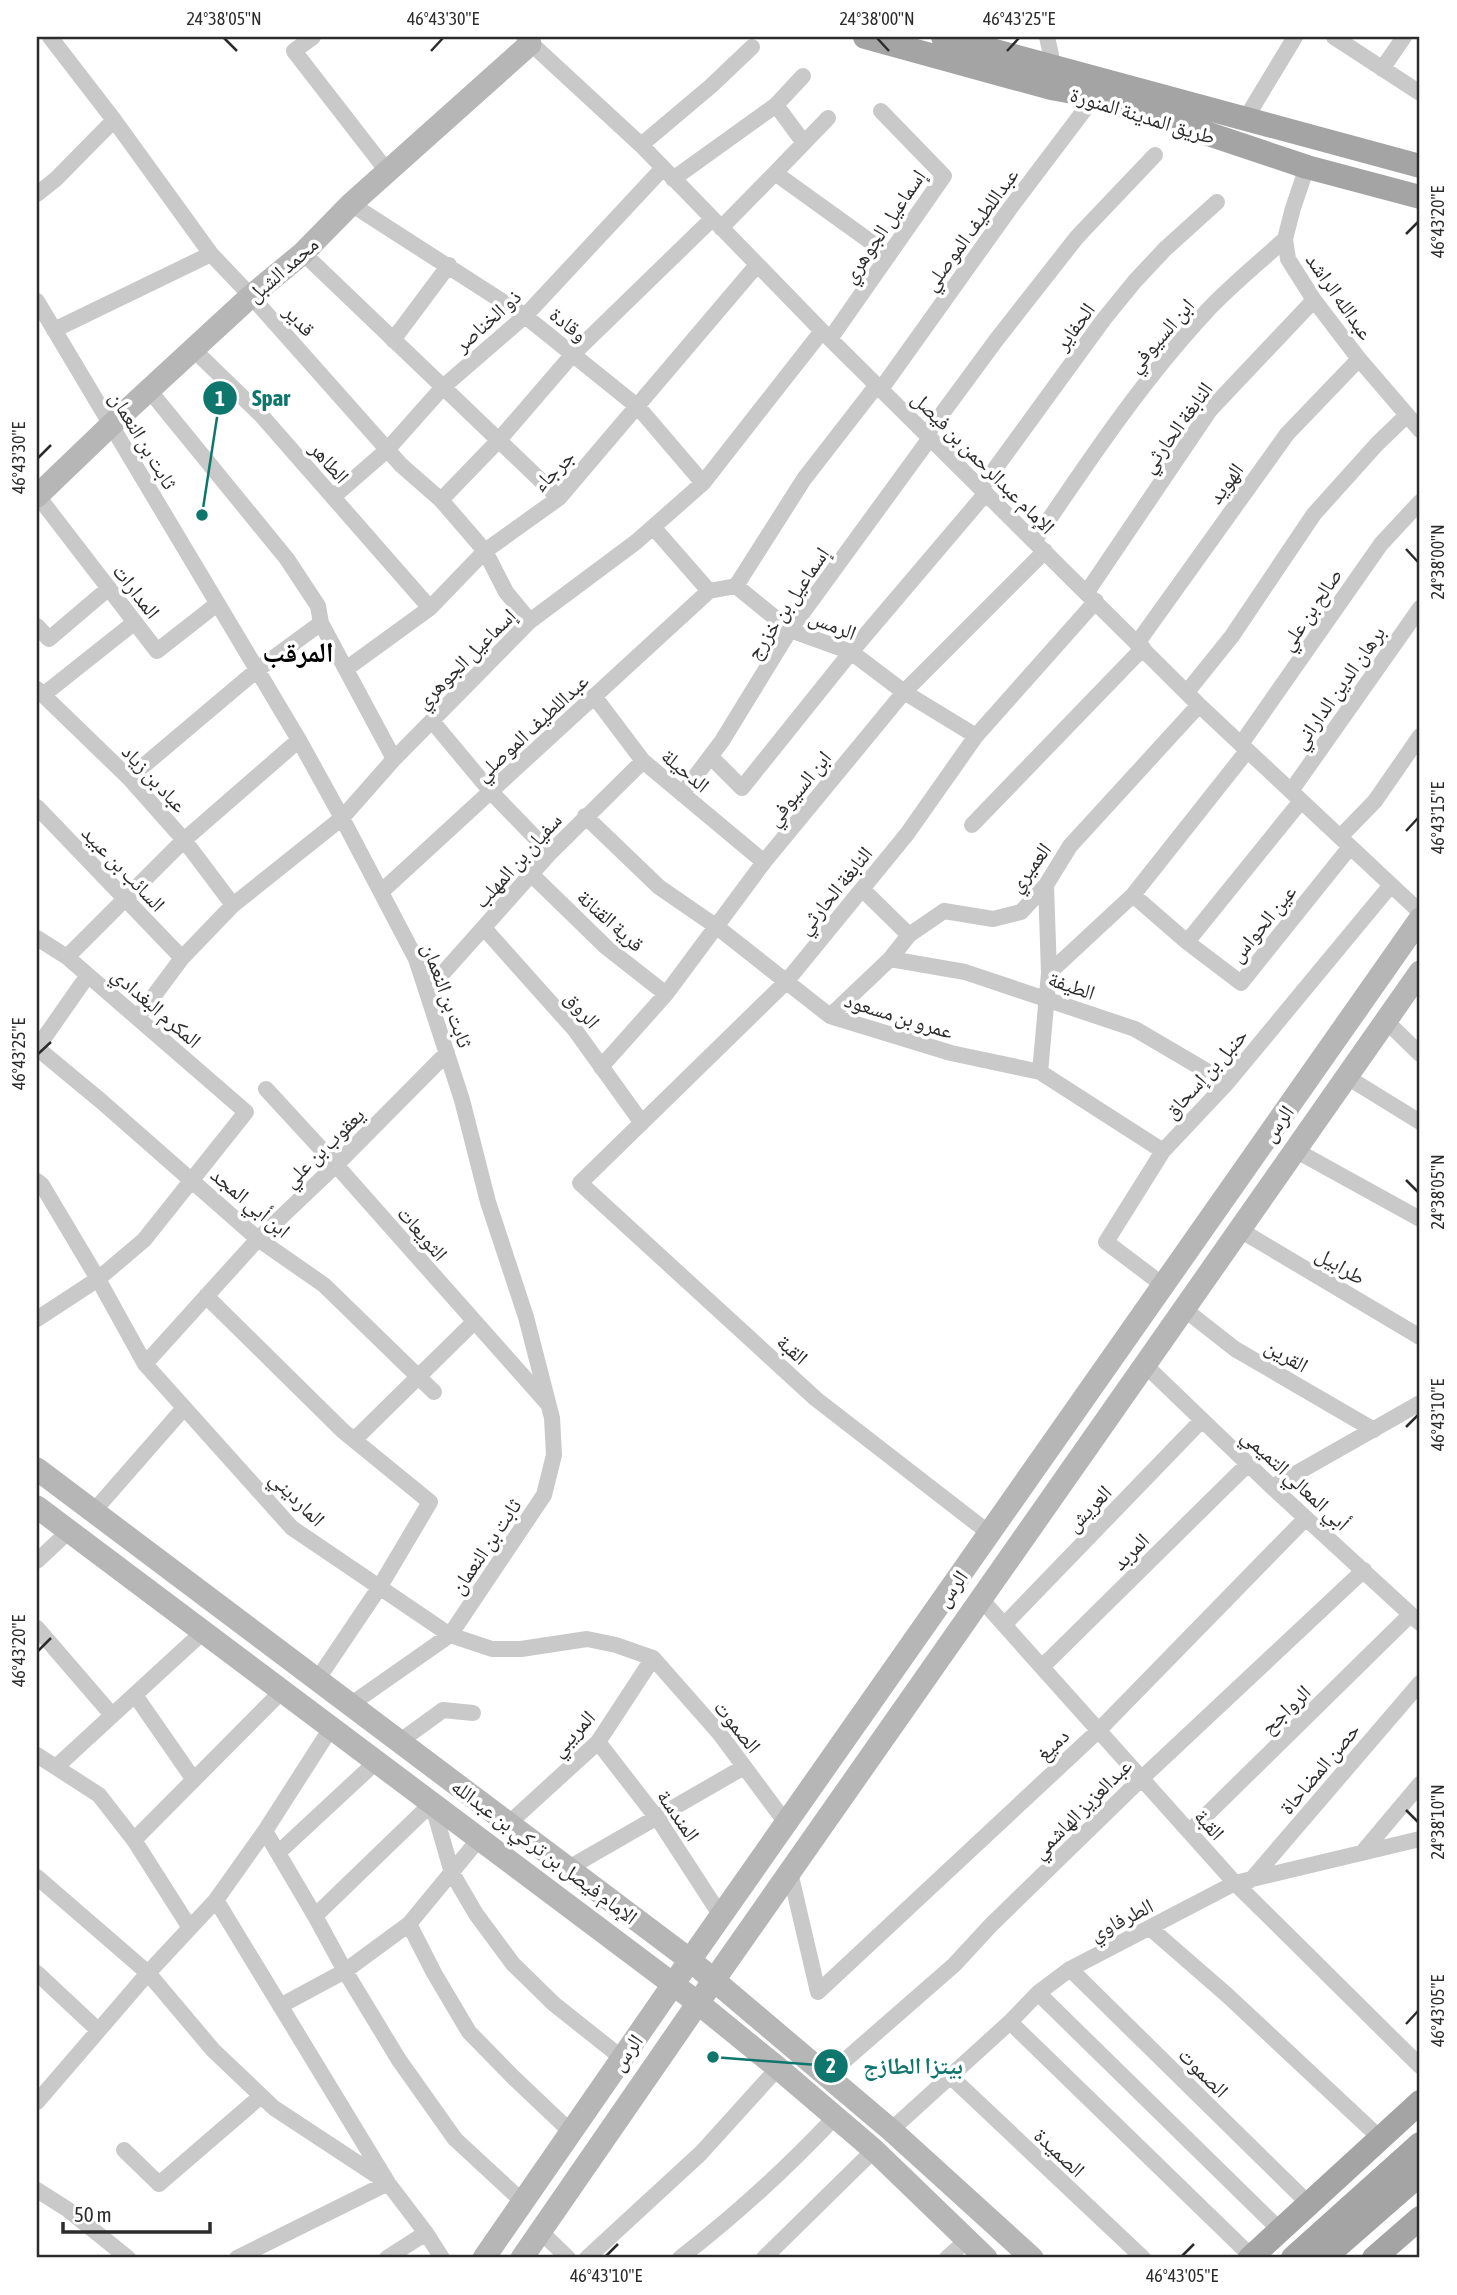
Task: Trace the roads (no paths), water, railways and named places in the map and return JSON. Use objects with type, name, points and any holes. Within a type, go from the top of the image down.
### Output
[{"type":"main road","name":"طريق المدينة المنورة","points":[[865,37],[1246,118],[1420,166]]},
{"type":"main road","name":"طريق المدينة المنورة","points":[[943,37],[1095,96],[1307,167],[1420,197]]},
{"type":"main road","points":[[1251,2258],[1420,2102]]},
{"type":"main road","points":[[1293,2258],[1420,2144]]},
{"type":"main road","points":[[1324,2258],[1420,2174]]},
{"type":"main road","points":[[1374,2258],[1420,2218]]},
{"type":"street","name":"قدير","points":[[50,37],[211,254],[401,466],[441,500],[485,551],[506,592],[530,621]]},
{"type":"street","points":[[313,37],[294,51],[387,171]]},
{"type":"street","points":[[1047,37],[1051,55],[1050,77]]},
{"type":"street","points":[[1246,118],[1295,37]]},
{"type":"street","points":[[1334,37],[1420,93]]},
{"type":"street","points":[[1382,69],[1404,37]]},
{"type":"street","name":"محمد الشبل","points":[[37,496],[251,296],[303,253],[351,204],[527,40]]},
{"type":"street","name":"الإمام عبدالرحمن بن فيصل","points":[[527,40],[641,145],[826,335],[1199,705],[1420,912]]},
{"type":"street","points":[[641,145],[711,86],[751,47]]},
{"type":"street","name":"ذو الخناصر","points":[[332,497],[387,450],[443,387],[525,316],[668,174],[775,105],[803,76]]},
{"type":"street","name":"عبداللطيف الموصلي","points":[[736,586],[804,479],[879,387],[1095,96]]},
{"type":"street","points":[[775,105],[804,143]]},
{"type":"street","name":"إسماعيل الجوهري","points":[[138,1017],[182,958],[233,905],[342,818],[394,759],[530,621],[653,527],[703,483],[826,335],[889,255],[944,176],[881,111]]},
{"type":"street","points":[[441,500],[498,441],[573,354],[775,173],[828,118]]},
{"type":"street","points":[[37,194],[56,179],[114,120]]},
{"type":"street","name":"إسماعيل بن خزرج","points":[[682,794],[711,757],[790,630],[997,339],[1077,237],[1155,155]]},
{"type":"street","name":"عبدالله الراشد","points":[[1307,167],[1285,239],[1288,259],[1314,300],[1359,359],[1420,430]]},
{"type":"street","points":[[775,173],[889,255]]},
{"type":"street","name":"الحفاير","points":[[851,652],[984,491],[1104,319],[1165,249],[1217,202]]},
{"type":"street","name":"وقادة","points":[[351,204],[525,316],[573,354],[638,407],[703,483]]},
{"type":"street","name":"ابن السيوفي","points":[[601,1067],[666,994],[764,863],[904,692],[1040,546],[1108,432],[1155,372],[1207,311],[1285,239]]},
{"type":"street","points":[[303,253],[558,498]]},
{"type":"street","points":[[54,330],[211,254]]},
{"type":"street","points":[[393,340],[449,265]]},
{"type":"street","name":"جرجاء","points":[[346,669],[430,608],[485,551],[558,498],[757,265]]},
{"type":"street","name":"النابغة الحارثي","points":[[580,1183],[786,982],[907,834],[976,736],[1091,597],[1209,410],[1314,300]]},
{"type":"street","name":"ثابت بن النعمان","points":[[37,302],[299,740],[416,960],[462,1100],[488,1202],[526,1317],[549,1404],[554,1455],[544,1495],[450,1635],[350,1705]]},
{"type":"street","name":"الطاهر","points":[[193,349],[261,415],[430,608]]},
{"type":"street","name":"الهويد","points":[[972,825],[1140,645],[1287,434],[1359,359]]},
{"type":"street","points":[[149,390],[286,559],[318,606],[321,623],[394,759]]},
{"type":"street","points":[[1187,692],[1238,626],[1314,514],[1407,415]]},
{"type":"street","name":"المدارات","points":[[37,496],[157,651],[218,604]]},
{"type":"street","name":"صالح بن علي","points":[[1049,973],[1133,895],[1244,748],[1381,544],[1420,502]]},
{"type":"street","points":[[653,527],[709,591],[736,586]]},
{"type":"street","name":"الرمس","points":[[736,586],[790,630],[851,652],[904,692],[976,736]]},
{"type":"street","points":[[37,626],[49,639],[109,588]]},
{"type":"street","name":"عبداللطيف الموصلي","points":[[381,892],[492,793],[709,591]]},
{"type":"street","name":"برهان الدين الداراني","points":[[1187,942],[1296,796],[1420,608]]},
{"type":"street","points":[[40,692],[135,622]]},
{"type":"street","points":[[128,778],[257,670],[321,623]]},
{"type":"street","points":[[711,757],[742,788],[851,652]]},
{"type":"street","name":"عباد بن زياد","points":[[40,692],[128,778],[184,840],[233,905]]},
{"type":"street","name":"الدحيلة","points":[[594,696],[643,761],[764,863]]},
{"type":"street","name":"العميري","points":[[830,1016],[890,959],[909,935],[944,911],[993,919],[1021,912],[1046,885],[1070,846],[1199,705]]},
{"type":"street","points":[[432,721],[492,793],[550,853]]},
{"type":"street","name":"عين الحواس","points":[[1133,895],[1187,942],[1241,983],[1420,736]]},
{"type":"street","points":[[66,957],[184,840],[299,740]]},
{"type":"street","name":"سفيان بن المهلب","points":[[427,991],[550,853],[643,761]]},
{"type":"street","name":"السائب بن عبيد","points":[[37,807],[182,958]]},
{"type":"street","name":"عمرو بن مسعود","points":[[585,816],[659,887],[717,927],[830,1016],[951,1053],[1040,1072],[1163,1151]]},
{"type":"street","name":"قرية القنانة","points":[[531,874],[606,947],[666,994]]},
{"type":"street","points":[[1040,1072],[1049,973],[1046,885]]},
{"type":"street","name":"حنبل بن إسحاق","points":[[1163,1285],[1107,1242],[1163,1151],[1227,1083],[1391,885]]},
{"type":"street","points":[[862,889],[909,935]]},
{"type":"street","name":"الرس","points":[[484,2258],[1420,919]]},
{"type":"street","name":"الروق","points":[[484,928],[575,1030],[642,1123]]},
{"type":"street","name":"المكرم البغدادي","points":[[37,938],[88,975],[246,1112],[192,1181]]},
{"type":"street","name":"الطيفة","points":[[890,959],[965,972],[1135,1029],[1227,1083]]},
{"type":"street","name":"الرس","points":[[522,2258],[1420,972]]},
{"type":"street","points":[[37,1048],[88,975]]},
{"type":"street","points":[[1386,1021],[1420,1054]]},
{"type":"street","name":"ابن أبي المجد","points":[[37,1048],[258,1238],[324,1285],[434,1392]]},
{"type":"street","name":"يعقوب بن علي","points":[[145,1364],[258,1238],[336,1165],[447,1053]]},
{"type":"street","points":[[1347,1077],[1420,1122]]},
{"type":"street","name":"الثويعات","points":[[266,1089],[549,1404]]},
{"type":"street","points":[[1295,1150],[1420,1219]]},
{"type":"street","name":"المارديني","points":[[37,1181],[42,1185],[98,1279],[145,1364],[292,1528],[450,1635],[492,1649],[522,1649],[587,1639],[616,1645],[653,1658]]},
{"type":"street","points":[[37,1319],[98,1279],[144,1240],[192,1181]]},
{"type":"street","name":"القبة","points":[[580,1183],[816,1399],[989,1533]]},
{"type":"street","name":"طرابيل","points":[[1240,1230],[1420,1337]]},
{"type":"street","points":[[206,1296],[354,1440],[430,1502],[379,1588],[317,1680]]},
{"type":"street","name":"القرين","points":[[1184,1309],[1235,1349],[1374,1430]]},
{"type":"street","points":[[354,1440],[474,1322]]},
{"type":"street","name":"أبي المعالي التميمي","points":[[1145,1365],[1272,1488],[1415,1619]]},
{"type":"street","points":[[1272,1488],[1420,1403]]},
{"type":"street","points":[[93,1512],[184,1408]]},
{"type":"street","name":"العريش","points":[[1004,1625],[1202,1420]]},
{"type":"street","name":"المربد","points":[[1042,1667],[1248,1464]]},
{"type":"street","name":"الإمام فيصل بن تركي بن عبدالله","points":[[37,1469],[690,1960],[891,2130],[1032,2258]]},
{"type":"street","name":"الإمام فيصل بن تركي بن عبدالله","points":[[37,1507],[698,2003],[874,2150],[985,2258]]},
{"type":"street","name":"دميغ","points":[[790,1872],[818,1992],[1098,1731],[1306,1518]]},
{"type":"street","points":[[37,1561],[69,1531]]},
{"type":"street","name":"عبدالعزيز الهاشمي","points":[[828,2076],[954,1965],[991,1925],[1141,1779],[1364,1570]]},
{"type":"street","name":"القبة","points":[[981,1599],[1189,1832],[1243,1882],[1420,2066]]},
{"type":"street","name":"الرواجح","points":[[1189,1832],[1415,1619]]},
{"type":"street","points":[[37,1628],[113,1715]]},
{"type":"street","points":[[55,1767],[203,1632]]},
{"type":"street","name":"الصموت","points":[[653,1658],[720,1734],[786,1824]]},
{"type":"street","name":"المريبي","points":[[508,1824],[598,1742],[653,1658]]},
{"type":"street","name":"حصن المضاحاة","points":[[1243,1882],[1420,1683]]},
{"type":"street","points":[[134,1840],[282,1691]]},
{"type":"street","points":[[135,1695],[194,1780]]},
{"type":"street","points":[[399,1742],[443,1710],[473,1713]]},
{"type":"street","points":[[37,2102],[148,1973],[216,1900],[265,1831],[331,1728]]},
{"type":"street","name":"المندسة","points":[[598,1742],[655,1816],[721,1916]]},
{"type":"street","points":[[37,1755],[100,1795],[134,1840],[190,1928]]},
{"type":"street","points":[[278,1853],[376,1762]]},
{"type":"street","points":[[567,1869],[744,1767]]},
{"type":"street","points":[[1362,1853],[1420,1784]]},
{"type":"street","points":[[315,1916],[432,1803],[452,1873],[476,1914],[513,1964],[554,2004],[622,2058]]},
{"type":"street","points":[[265,1831],[399,2060],[455,2139],[523,2202]]},
{"type":"street","points":[[280,2006],[345,1971],[409,1924],[479,1839]]},
{"type":"street","name":"الطرفاوي","points":[[891,2130],[1010,2022],[1038,1993],[1070,1969],[1243,1882],[1420,1839]]},
{"type":"street","points":[[37,1877],[148,1973],[213,2050],[274,2108],[388,2183]]},
{"type":"street","points":[[216,1900],[388,2183],[442,2258]]},
{"type":"street","points":[[409,1924],[469,2032],[571,2133]]},
{"type":"street","points":[[1150,1928],[1227,1995],[1380,2138]]},
{"type":"street","name":"الصموت","points":[[1070,1969],[1309,2204]]},
{"type":"street","points":[[37,1973],[98,2030]]},
{"type":"street","points":[[1038,1993],[1281,2231]]},
{"type":"street","points":[[1010,2022],[1251,2258]]},
{"type":"street","points":[[587,2258],[701,2153],[778,2068]]},
{"type":"street","name":"الصميدة","points":[[949,2075],[1143,2258]]},
{"type":"street","points":[[124,2150],[159,2184],[261,2096]]},
{"type":"street","points":[[680,2258],[726,2223],[835,2117]]},
{"type":"street","points":[[764,2258],[874,2150]]},
{"type":"street","points":[[237,2258],[388,2183]]},
{"type":"street","points":[[37,2190],[67,2209],[128,2258]]},
{"type":"street","points":[[540,2231],[568,2258]]},
{"type":"street","points":[[387,2258],[426,2233]]},
{"type":"street","points":[[947,2258],[967,2239]]},
{"type":"place","name":"Spar","points":[[202,515]]},
{"type":"place","name":"بيتزا الطازج","points":[[713,2057]]},
{"type":"district","name":"المرقب","points":[[298,652]]}]
